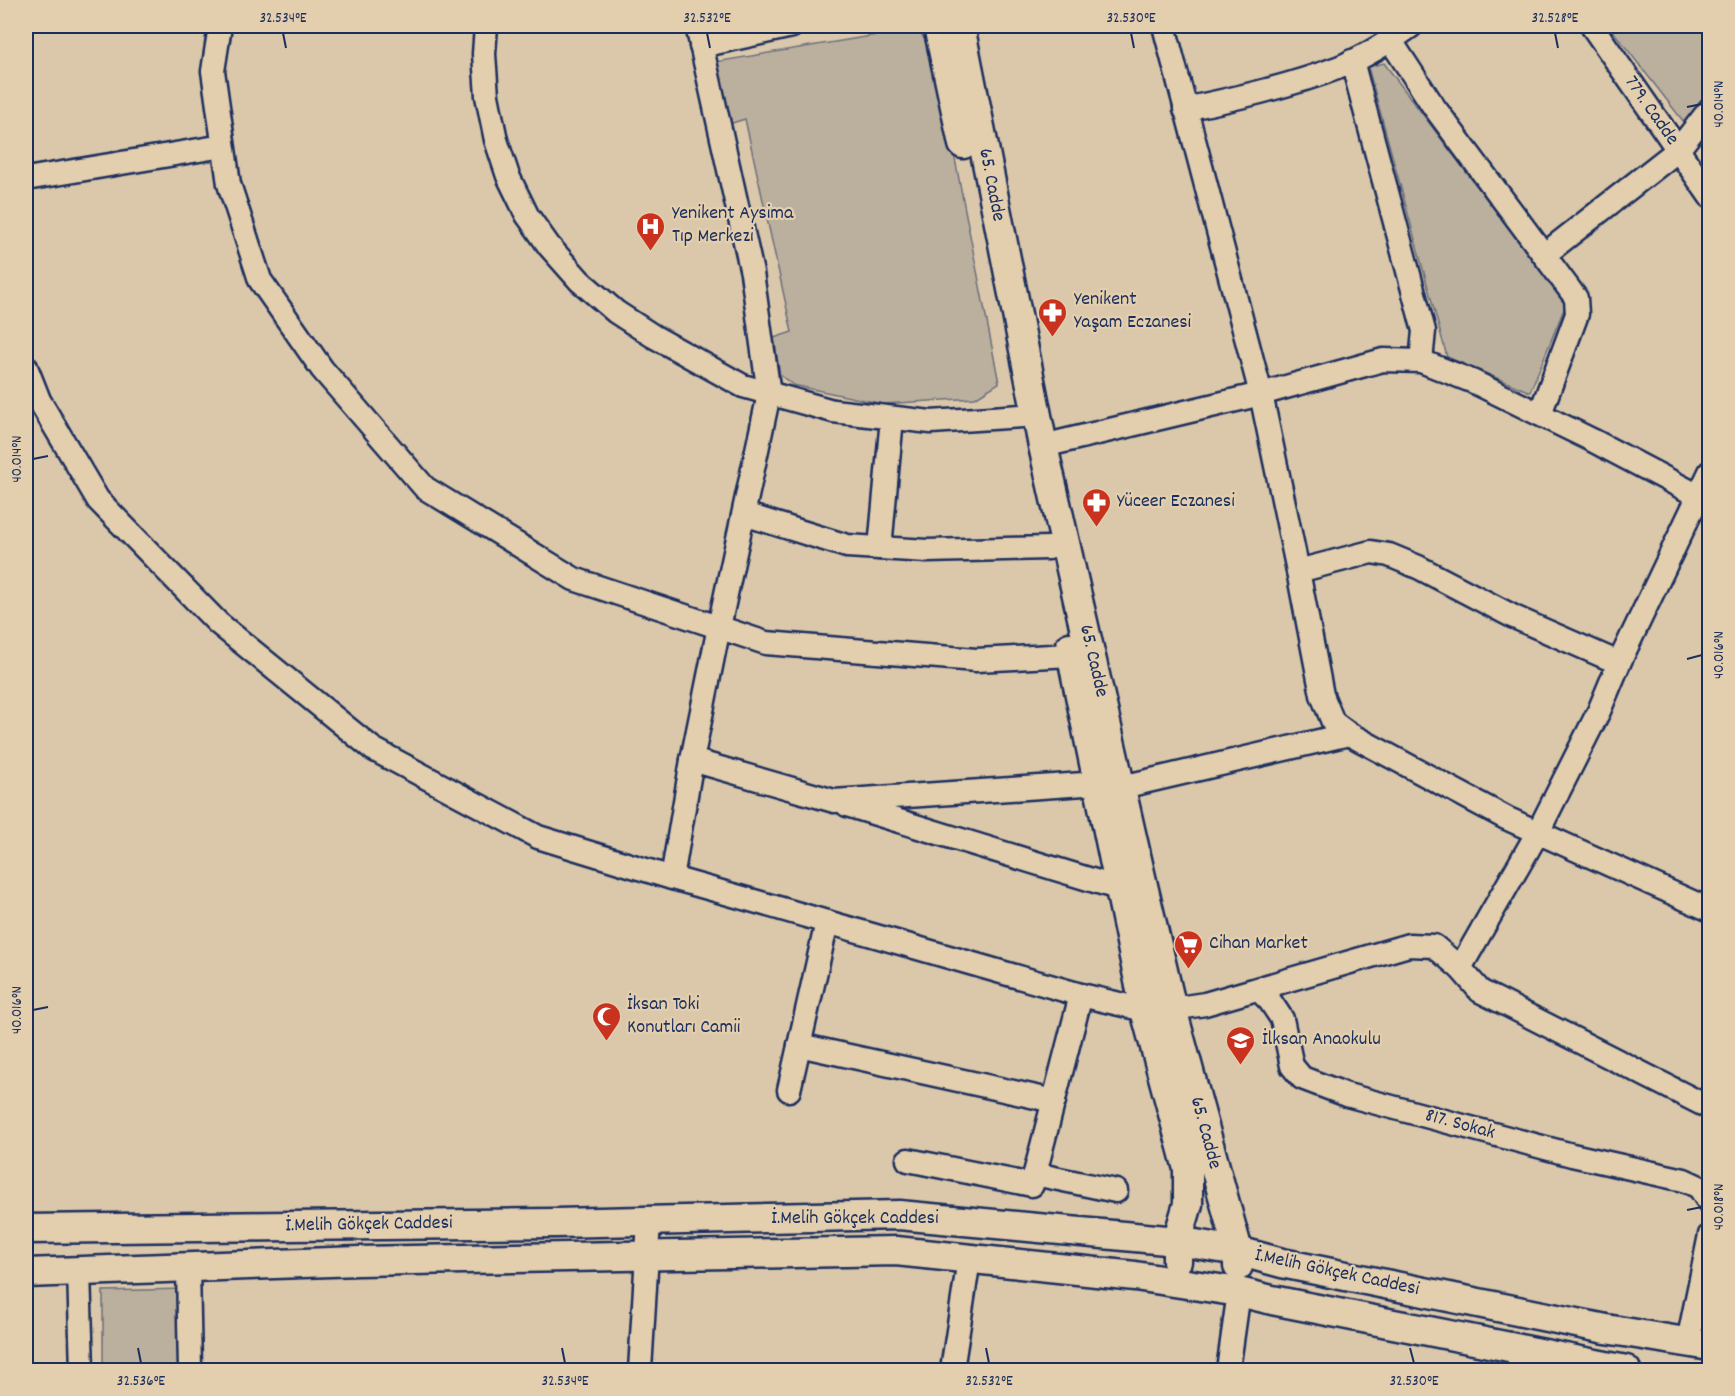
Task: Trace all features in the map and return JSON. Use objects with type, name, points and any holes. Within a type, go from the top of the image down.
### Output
[{"type":"main road","name":"65. Cadde","points":[[938,26],[1071,655],[1110,785],[1121,889],[1238,1251],[1239,1292]]},
{"type":"main road","name":"65. Cadde","points":[[960,26],[1110,785],[1159,1010],[1188,1168],[1188,1204],[1177,1241],[1176,1281]]},
{"type":"main road","name":"İ.Melih Gökçek Caddesi","points":[[26,1229],[649,1221],[899,1215],[1177,1241],[1238,1251],[1282,1263],[1606,1329],[1699,1344]]},
{"type":"main road","name":"İ.Melih Gökçek Caddesi","points":[[26,1273],[359,1261],[896,1251],[1176,1281],[1239,1292],[1519,1360],[1626,1371]]},
{"type":"street","points":[[220,26],[213,71],[229,184],[260,280],[322,369],[424,488],[574,579],[766,643],[976,660],[1071,655]]},
{"type":"street","points":[[486,26],[484,54],[487,96],[496,140],[508,176],[549,246],[580,281],[616,312],[653,336],[743,386],[833,411],[932,422],[1022,416]]},
{"type":"street","points":[[672,878],[692,760],[769,394],[752,273],[699,36],[792,26]]},
{"type":"street","points":[[1164,26],[1261,394],[1322,695],[1333,722],[1349,734],[1506,818],[1707,903]]},
{"type":"street","points":[[1185,109],[1258,93],[1341,66],[1391,40],[1412,26]]},
{"type":"street","name":"779. Cadde","points":[[1592,26],[1710,196]]},
{"type":"street","points":[[1391,40],[1434,107],[1576,298],[1577,314],[1540,414]]},
{"type":"street","points":[[1352,61],[1424,331],[1421,361]]},
{"type":"street","points":[[1544,255],[1678,150],[1707,116]]},
{"type":"street","points":[[26,179],[224,146]]},
{"type":"street","points":[[1043,446],[1261,394],[1383,360],[1421,361],[1474,382],[1540,414],[1703,500]]},
{"type":"street","points":[[26,367],[39,400],[98,500],[218,623],[373,749],[538,837],[1081,996],[1159,1010],[1205,1004],[1409,945],[1434,946],[1460,968],[1480,991],[1710,1108]]},
{"type":"street","points":[[880,548],[892,418]]},
{"type":"street","points":[[1460,968],[1538,832],[1599,711],[1619,663],[1703,500],[1710,472]]},
{"type":"street","points":[[744,514],[847,546],[927,550],[1049,548]]},
{"type":"street","points":[[1298,571],[1371,552],[1389,555],[1418,567],[1514,617],[1619,663]]},
{"type":"street","points":[[834,801],[1110,785],[1349,734]]},
{"type":"street","points":[[692,760],[1121,889]]},
{"type":"street","points":[[789,1090],[827,922]]},
{"type":"street","name":"817. Sokak","points":[[1258,989],[1270,1001],[1282,1019],[1292,1066],[1302,1078],[1347,1095],[1572,1155],[1684,1180],[1699,1187],[1710,1204]]},
{"type":"street","points":[[908,1161],[1032,1185],[1081,996]]},
{"type":"street","points":[[799,1045],[1054,1101]]},
{"type":"street","points":[[1035,1174],[1116,1191]]},
{"type":"street","points":[[640,1371],[649,1221]]},
{"type":"street","points":[[1699,1344],[1710,1235]]},
{"type":"street","points":[[952,1371],[969,1259]]},
{"type":"street","points":[[188,1267],[190,1371]]},
{"type":"street","points":[[79,1271],[82,1371]]},
{"type":"street","points":[[1228,1371],[1239,1292]]},
{"type":"shaded area","points":[[1609,26],[1709,26],[1709,97],[1687,126]]},
{"type":"shaded area","points":[[913,29],[922,35],[936,62],[999,383],[975,398],[883,404],[793,385],[780,375],[774,338],[792,332],[745,119],[729,124],[715,62]]},
{"type":"shaded area","points":[[1384,63],[1566,304],[1530,392],[1447,357],[1368,67]]},
{"type":"shaded area","points":[[182,1289],[184,1370],[103,1370],[103,1291]]},
{"type":"place","name":"Yenikent Aysima Tıp Merkezi","points":[[651,252]]},
{"type":"place","name":"Yenikent Yaşam Eczanesi","points":[[1053,338]]},
{"type":"place","name":"Yüceer Eczanesi","points":[[1096,528]]},
{"type":"place","name":"Cihan Market","points":[[1188,970]]},
{"type":"place","name":"İksan Toki Konutları Camii","points":[[606,1042]]},
{"type":"place","name":"İlksan Anaokulu","points":[[1241,1066]]}]
